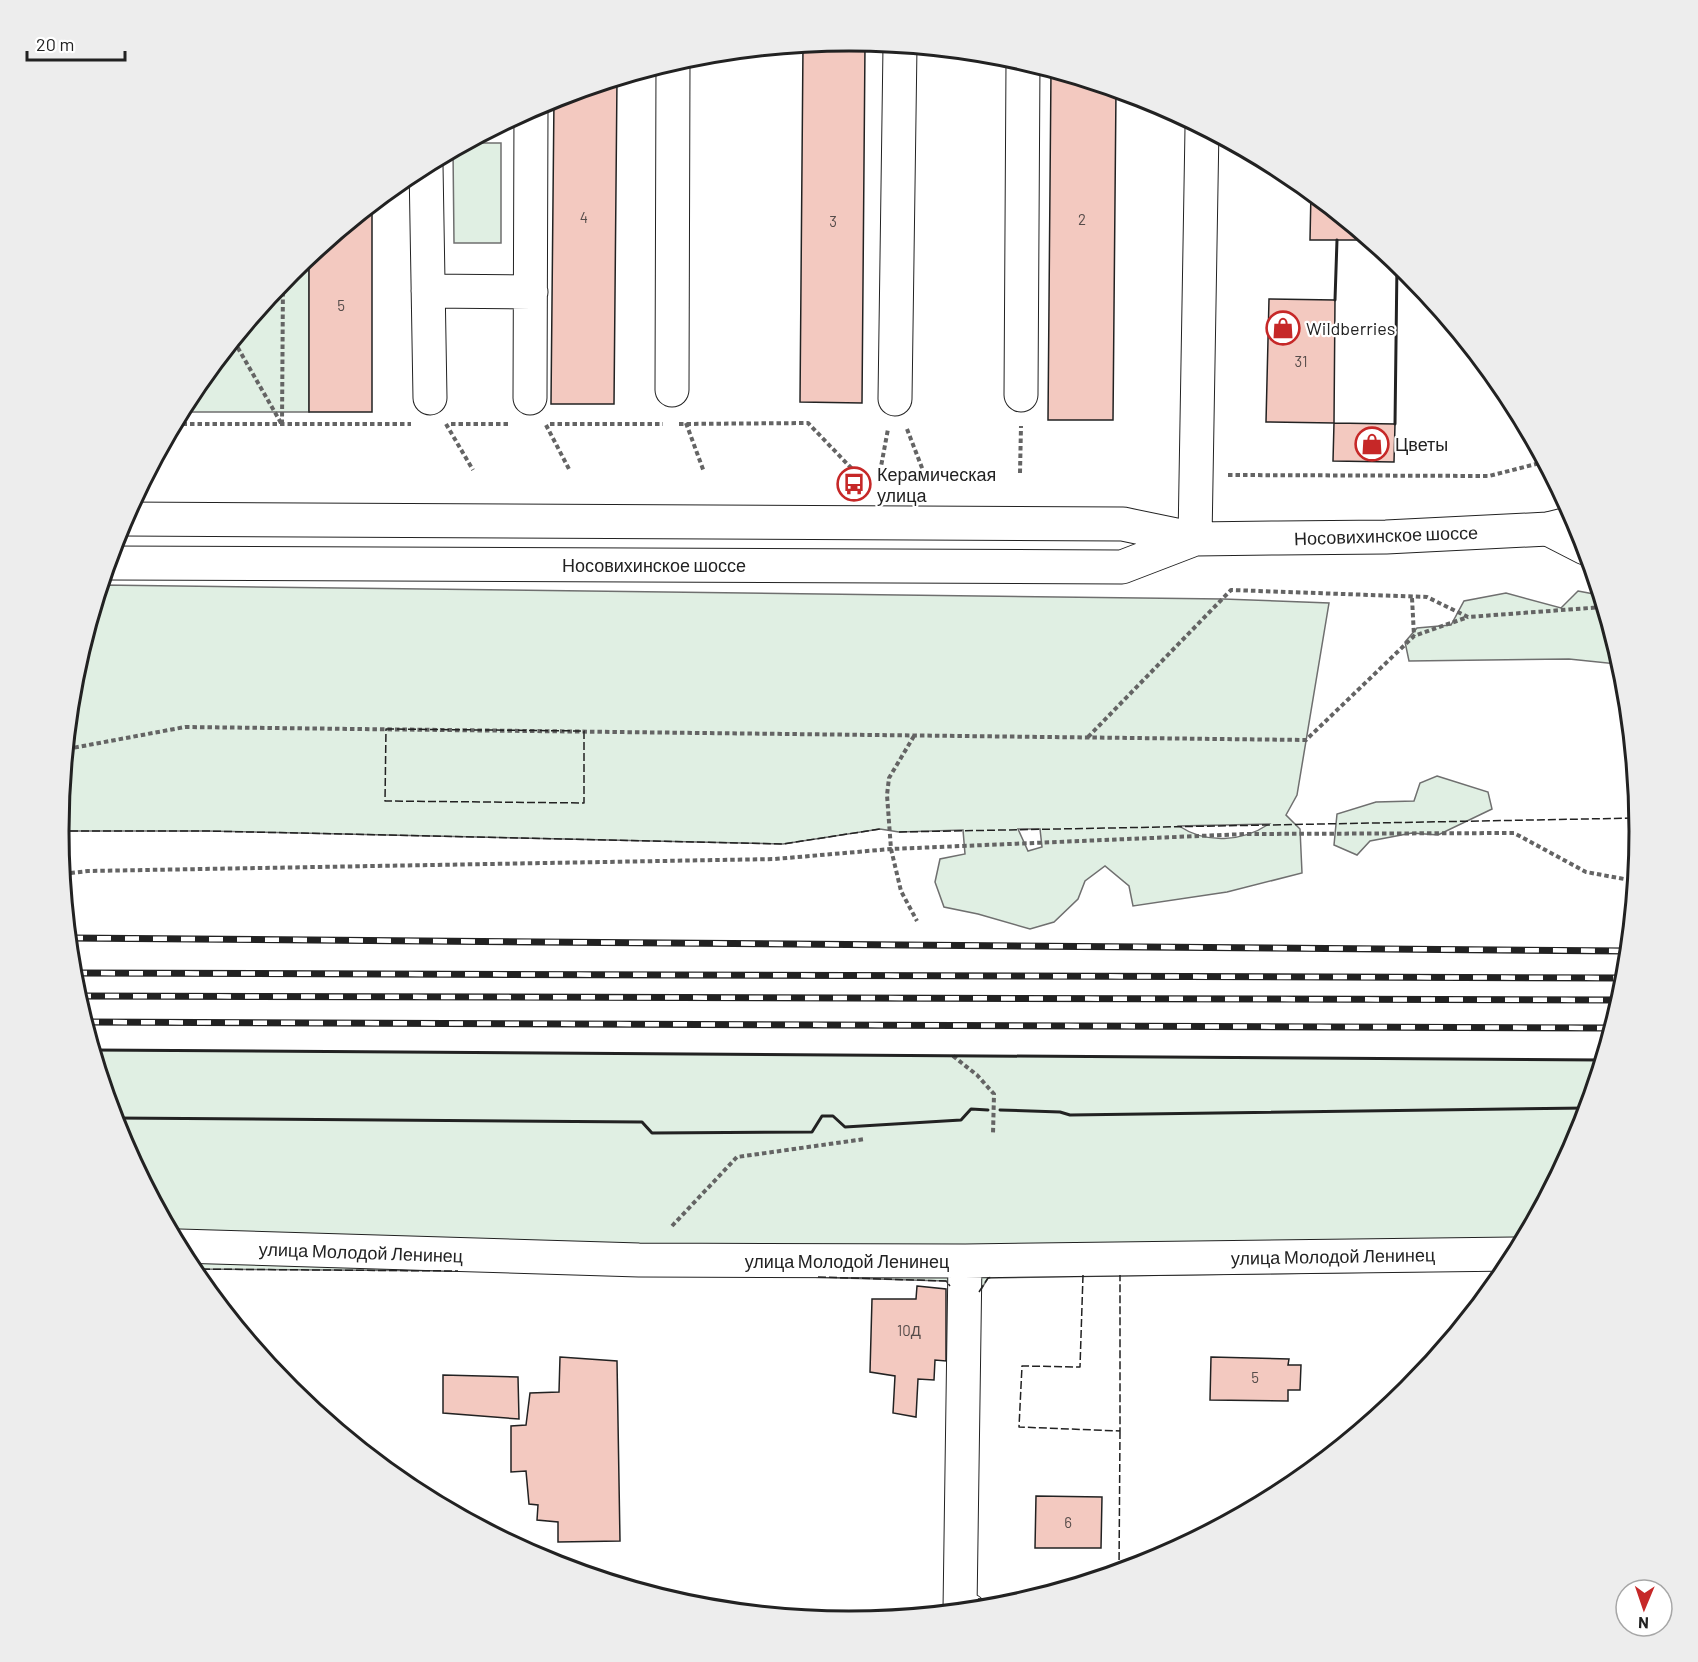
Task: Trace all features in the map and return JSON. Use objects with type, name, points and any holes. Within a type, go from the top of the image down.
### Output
[{"type":"main road","points":[[895,399],[900,53]]},
{"type":"main road","points":[[1021,395],[1023,71]]},
{"type":"main road","points":[[672,390],[673,72]]},
{"type":"main road","points":[[530,398],[531,119]]},
{"type":"main road","points":[[1195,538],[1202,135]]},
{"type":"main road","points":[[426,176],[430,398]]},
{"type":"main road","points":[[428,291],[531,292]]},
{"type":"main road","name":"Носовихинское шоссе","points":[[134,519],[1123,524],[1195,538],[1386,537],[1562,525]]},
{"type":"main road","name":"Носовихинское шоссе","points":[[116,563],[1122,567],[1195,538]]},
{"type":"main road","name":"улица Молодой Ленинец","points":[[189,1246],[639,1260],[965,1262],[1504,1254]]},
{"type":"main road","points":[[960,1603],[965,1262]]},
{"type":"path","points":[[238,347],[282,424],[283,295]]},
{"type":"path","points":[[672,390],[704,472]]},
{"type":"path","points":[[1020,473],[1021,395]]},
{"type":"path","points":[[430,398],[473,470]]},
{"type":"path","points":[[530,398],[570,471]]},
{"type":"path","points":[[880,472],[895,399]]},
{"type":"path","points":[[895,399],[924,473]]},
{"type":"path","points":[[1227,475],[1490,476],[1537,464]]},
{"type":"path","points":[[1088,738],[1231,590],[1427,597],[1468,617]]},
{"type":"path","points":[[1412,598],[1414,636]]},
{"type":"path","points":[[74,748],[185,727],[1306,740],[1414,636],[1468,617],[1596,608]]},
{"type":"path","points":[[915,735],[889,778],[887,795],[891,849],[901,891],[916,921]]},
{"type":"path","points":[[71,873],[364,865],[775,859],[891,849],[1246,834],[1514,833],[1586,872],[1627,880]]},
{"type":"path","points":[[953,1056],[977,1075],[994,1094],[993,1134]]},
{"type":"path","points":[[639,1260],[737,1157],[865,1139]]},
{"type":"green space","points":[[482,143],[501,143],[501,243],[454,243],[453,160]]},
{"type":"green space","points":[[309,268],[309,412],[192,412],[230,356]]},
{"type":"green space","points":[[109,585],[1223,599],[1329,603],[1297,795],[1286,815],[1300,829],[1302,873],[1227,892],[1133,906],[1129,886],[1105,866],[1085,881],[1078,899],[1054,922],[1030,929],[944,907],[935,882],[940,859],[965,854],[963,830],[899,832],[880,829],[783,844],[207,831],[69,831],[76,729],[84,679]],"holes":[[[1269,824],[1236,837],[1212,838],[1201,836],[1179,826]],[[1018,829],[1040,829],[1042,847],[1028,851]]]},
{"type":"green space","points":[[1578,591],[1592,594],[1610,663],[1569,659],[1409,661],[1405,642],[1417,628],[1451,625],[1464,601],[1506,593],[1561,608]]},
{"type":"green space","points":[[1437,776],[1488,792],[1492,809],[1438,835],[1412,833],[1370,841],[1357,855],[1334,845],[1337,814],[1376,802],[1414,801],[1420,783]]},
{"type":"green space","points":[[101,1050],[1594,1060],[1570,1129],[1549,1176],[1494,1270],[988,1278],[979,1293],[954,1291],[946,1281],[631,1272],[204,1269],[149,1176],[110,1082]]},
{"type":"building","points":[[865,52],[862,403],[800,402],[803,53]]},
{"type":"building","points":[[1051,78],[1116,98],[1113,420],[1048,420]]},
{"type":"building","points":[[617,87],[614,404],[551,404],[554,109]]},
{"type":"building","points":[[1311,203],[1357,240],[1310,240]]},
{"type":"building","points":[[372,214],[372,412],[309,412],[309,268]]},
{"type":"building","points":[[1269,299],[1335,300],[1334,423],[1266,422]]},
{"type":"building","points":[[1334,423],[1395,424],[1394,462],[1333,461]]},
{"type":"building","points":[[917,1286],[946,1289],[946,1361],[935,1360],[934,1380],[918,1379],[916,1417],[893,1413],[895,1376],[870,1372],[872,1299],[916,1299]]},
{"type":"building","points":[[560,1357],[617,1361],[620,1541],[558,1542],[558,1522],[537,1520],[538,1505],[529,1504],[526,1471],[511,1472],[511,1426],[526,1425],[530,1393],[559,1392]]},
{"type":"building","points":[[1211,1357],[1289,1359],[1288,1365],[1301,1365],[1300,1390],[1288,1390],[1288,1401],[1210,1400]]},
{"type":"building","points":[[443,1375],[518,1377],[519,1419],[443,1413]]},
{"type":"building","points":[[1036,1496],[1102,1497],[1101,1548],[1035,1548]]},
{"type":"railway","points":[[77,938],[1619,951]]},
{"type":"railway","points":[[82,973],[1615,978]]},
{"type":"railway","points":[[87,996],[1610,1000]]},
{"type":"railway","points":[[93,1022],[1603,1028]]},
{"type":"fence","points":[[386,729],[584,731],[584,803],[385,801],[386,729]]},
{"type":"fence","points":[[899,832],[1628,818]]},
{"type":"fence","points":[[69,831],[207,831],[783,844],[880,829]]},
{"type":"fence","points":[[204,1269],[458,1271]]},
{"type":"fence","points":[[1083,1275],[1080,1367],[1022,1366],[1019,1427],[1120,1431],[1120,1275]]},
{"type":"fence","points":[[818,1277],[946,1281],[950,1286]]},
{"type":"fence","points":[[979,1292],[988,1278],[992,1277]]},
{"type":"fence","points":[[1119,1563],[1120,1431]]},
{"type":"wall","points":[[1335,300],[1337,240]]},
{"type":"wall","points":[[1395,424],[1397,275]]},
{"type":"wall","points":[[101,1050],[1594,1060]]},
{"type":"wall","points":[[1000,1110],[1060,1112],[1070,1115],[1578,1108]]},
{"type":"wall","points":[[124,1118],[642,1122],[652,1133],[812,1132],[822,1116],[833,1116],[845,1127],[961,1120],[971,1109],[988,1110]]},
{"type":"place","name":"Wildberries","points":[[1283,328]]},
{"type":"place","name":"Цветы","points":[[1372,444]]},
{"type":"place","name":"Керамическая улица","points":[[854,484]]}]
